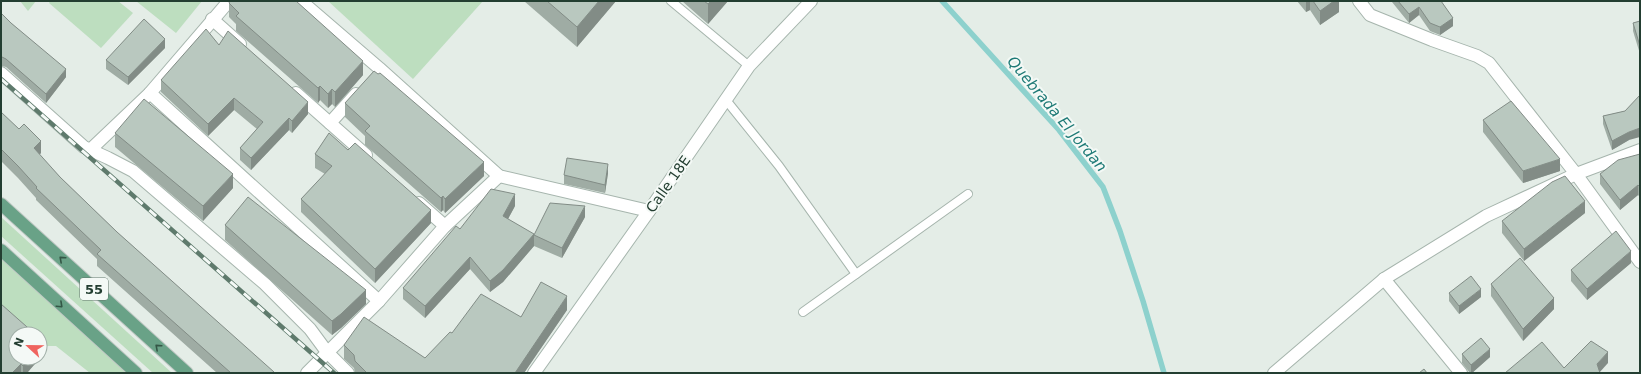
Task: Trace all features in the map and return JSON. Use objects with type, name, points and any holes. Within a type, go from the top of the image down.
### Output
[{"type":"main road","name":"55","points":[[1,204],[187,373]]},
{"type":"main road","name":"55","points":[[1,250],[136,373]]},
{"type":"street","points":[[90,150],[150,94],[229,1]]},
{"type":"street","points":[[301,1],[379,68],[499,176],[649,211]]},
{"type":"street","name":"Calle 18E","points":[[534,373],[649,211],[749,66],[811,1]]},
{"type":"street","points":[[1360,1],[1370,15],[1476,56],[1489,63],[1576,174],[1640,262]]},
{"type":"street","points":[[212,20],[247,50]]},
{"type":"street","points":[[330,123],[379,68]]},
{"type":"street","points":[[1,73],[84,147],[133,171],[154,188],[265,284],[310,329],[327,352],[348,373]]},
{"type":"street","points":[[289,86],[376,164]]},
{"type":"street","points":[[150,94],[379,301]]},
{"type":"street","points":[[1274,373],[1384,279],[1486,216],[1576,174],[1640,150]]},
{"type":"street","points":[[307,373],[379,301],[445,226],[499,176]]},
{"type":"street","points":[[411,195],[445,226]]},
{"type":"street","points":[[1384,279],[1461,373]]},
{"type":"lane","points":[[671,1],[749,66]]},
{"type":"lane","points":[[726,100],[779,166],[856,274]]},
{"type":"lane","points":[[803,312],[968,194]]},
{"type":"green space","points":[[20,1],[36,1],[28,11]]},
{"type":"green space","points":[[50,1],[118,1],[133,13],[101,48],[49,3]]},
{"type":"green space","points":[[136,1],[202,1],[176,33]]},
{"type":"green space","points":[[328,1],[483,1],[413,79]]},
{"type":"green space","points":[[1,217],[172,373],[153,373],[1,236]]},
{"type":"green space","points":[[1,256],[130,373],[90,373],[56,346],[48,346],[48,326],[23,326],[1,307]]},
{"type":"building","points":[[230,1],[296,1],[363,61],[335,92],[332,89],[328,94],[320,86],[318,88],[236,16],[239,13],[229,3]]},
{"type":"building","points":[[547,1],[599,1],[577,27]]},
{"type":"building","points":[[704,1],[711,1],[708,4]]},
{"type":"building","points":[[1313,1],[1334,1],[1320,11]]},
{"type":"building","points":[[1398,1],[1441,1],[1453,18],[1440,27],[1430,23],[1419,7],[1409,14]]},
{"type":"building","points":[[1,13],[66,69],[46,94],[6,59],[1,57]]},
{"type":"building","points":[[144,19],[165,39],[128,77],[106,60]]},
{"type":"building","points":[[1640,21],[1640,46],[1633,23]]},
{"type":"building","points":[[206,29],[219,45],[228,31],[308,102],[292,121],[289,118],[251,158],[240,148],[263,122],[234,98],[208,124],[161,80]]},
{"type":"building","points":[[374,71],[378,74],[380,73],[484,162],[445,199],[443,196],[441,198],[365,131],[370,126],[345,103]]},
{"type":"building","points":[[1640,95],[1640,128],[1612,141],[1603,116],[1625,111]]},
{"type":"building","points":[[144,99],[233,174],[203,206],[115,133]]},
{"type":"building","points":[[1511,101],[1560,159],[1523,171],[1483,120]]},
{"type":"building","points":[[1,112],[19,129],[24,124],[41,141],[34,148],[60,177],[117,232],[274,372],[231,373],[97,254],[101,250],[36,188],[37,187],[1,149]]},
{"type":"building","points":[[329,133],[348,150],[355,143],[431,210],[375,269],[301,199],[332,166],[315,154]]},
{"type":"building","points":[[1640,154],[1640,187],[1638,185],[1620,200],[1600,174],[1618,160]]},
{"type":"building","points":[[567,158],[608,164],[605,185],[564,175]]},
{"type":"building","points":[[1565,176],[1585,201],[1524,249],[1502,221],[1552,182]]},
{"type":"building","points":[[491,189],[515,194],[503,216],[534,234],[503,270],[490,281],[470,257],[425,306],[403,288],[456,226],[460,229]]},
{"type":"building","points":[[248,197],[366,290],[332,321],[225,225]]},
{"type":"building","points":[[550,203],[585,206],[562,248],[534,235]]},
{"type":"building","points":[[1616,231],[1631,251],[1587,289],[1571,270]]},
{"type":"building","points":[[1520,258],[1554,298],[1523,329],[1491,284]]},
{"type":"building","points":[[1471,276],[1481,289],[1459,306],[1449,293]]},
{"type":"building","points":[[541,282],[567,296],[515,373],[367,373],[355,361],[354,355],[344,345],[364,317],[425,358],[450,332],[452,333],[481,294],[521,317]]},
{"type":"building","points":[[1,304],[26,326],[8,326],[8,366],[19,366],[12,373],[1,373]]},
{"type":"building","points":[[1481,338],[1490,349],[1471,365],[1462,354]]},
{"type":"building","points":[[1591,341],[1608,352],[1597,364],[1600,373],[1505,373],[1542,342],[1564,368]]},
{"type":"building","points":[[1424,369],[1427,373],[1419,373]]},
{"type":"waterway","name":"Quebrada El Jordan","points":[[942,1],[1059,130],[1103,187],[1120,231],[1143,301],[1164,373]]},
{"type":"railway","points":[[1,79],[334,373]]}]
